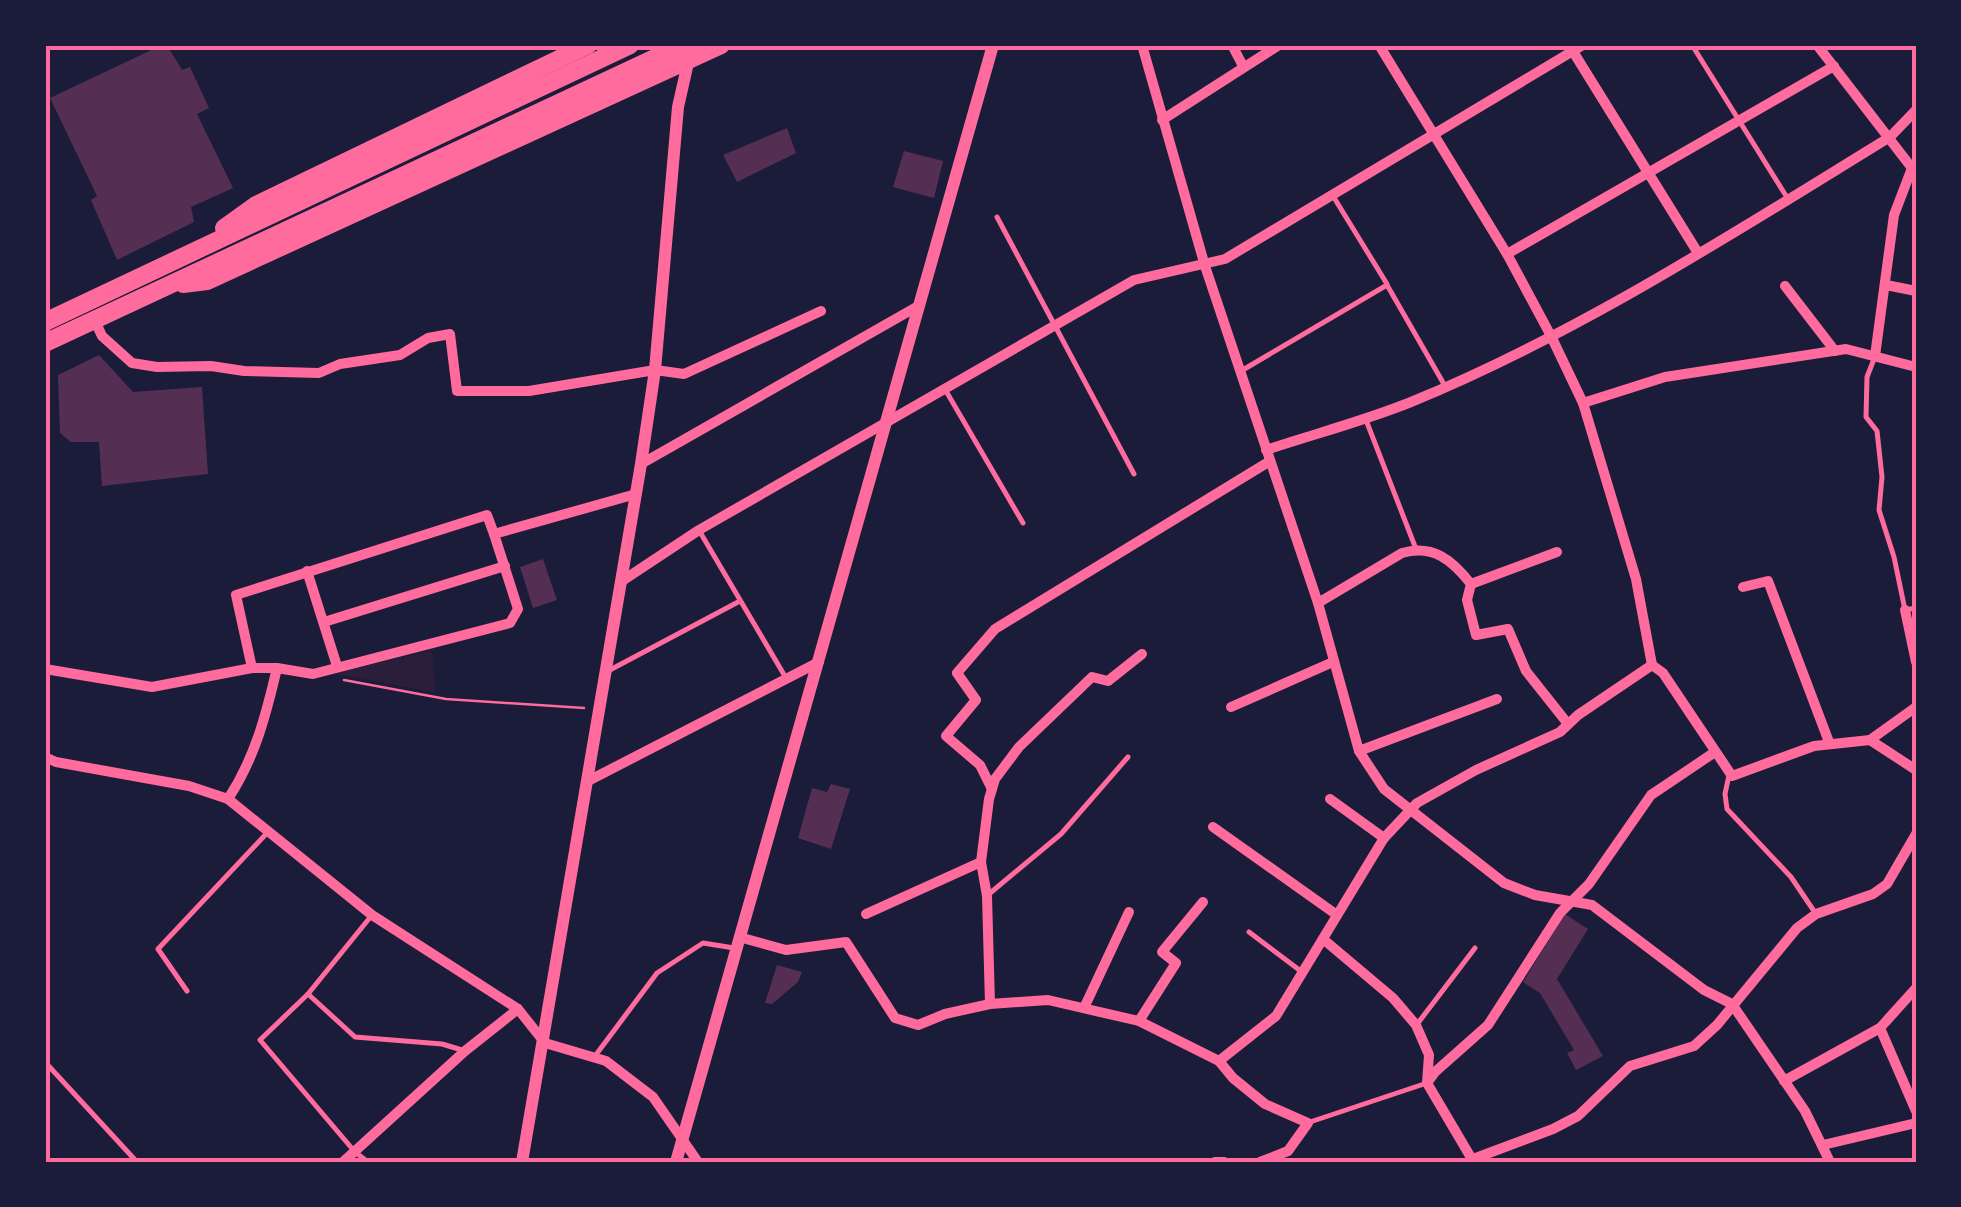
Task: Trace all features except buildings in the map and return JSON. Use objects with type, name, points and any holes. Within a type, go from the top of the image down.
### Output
[{"type":"highway","points":[[187,255],[256,205],[588,45]]},
{"type":"highway","points":[[45,322],[630,45]]},
{"type":"highway","points":[[45,343],[688,50],[721,45]]},
{"type":"highway","points":[[164,286],[207,282],[688,50]]},
{"type":"street","points":[[676,1162],[993,45]]},
{"type":"street","points":[[1142,45],[1205,266],[1318,604],[1359,750],[1384,789],[1504,883],[1536,895],[1592,905],[1704,990],[1732,1004],[1784,1081],[1830,1162]]},
{"type":"street","points":[[1232,45],[1244,66]]},
{"type":"street","points":[[1162,120],[1279,45]]},
{"type":"street","points":[[1379,45],[1507,254],[1551,336],[1583,403],[1636,579],[1652,665],[1663,672],[1732,776],[1829,742],[1870,740],[1916,707]]},
{"type":"street","points":[[1817,45],[1914,170],[1894,215],[1875,356]]},
{"type":"street","points":[[622,581],[699,530],[1134,280],[1225,259],[1575,47],[1698,253]]},
{"type":"street","points":[[522,1162],[641,464],[655,370],[678,108],[688,50]]},
{"type":"street","points":[[1507,254],[1834,66]]},
{"type":"street","points":[[992,789],[980,766],[946,736],[976,700],[957,673],[995,629],[1268,456],[1446,386],[1551,336],[1890,137],[1916,110]]},
{"type":"street","points":[[1886,285],[1916,291]]},
{"type":"street","points":[[1785,286],[1835,351]]},
{"type":"street","points":[[641,464],[920,304]]},
{"type":"street","points":[[94,319],[102,336],[132,363],[244,371],[319,372],[340,364],[400,355],[428,338],[450,334],[458,391],[529,391],[655,370],[684,374],[821,311]]},
{"type":"street","points":[[1583,403],[1665,378],[1846,349],[1916,367]]},
{"type":"street","points":[[494,534],[636,494]]},
{"type":"street","points":[[45,669],[152,687],[252,668],[313,674],[510,623],[518,609],[487,515],[236,595],[252,668]]},
{"type":"street","points":[[1318,604],[1402,553],[1416,549],[1446,558],[1471,584]]},
{"type":"street","points":[[1471,584],[1557,552]]},
{"type":"street","points":[[324,622],[505,566]]},
{"type":"street","points":[[307,571],[338,666]]},
{"type":"street","points":[[1743,587],[1768,581],[1829,742]]},
{"type":"street","points":[[1471,584],[1467,600],[1476,635],[1508,629],[1526,671],[1568,724]]},
{"type":"street","points":[[1911,609],[1916,662]]},
{"type":"street","points":[[990,1004],[987,896],[981,862],[995,780],[1020,747],[1092,677],[1108,681],[1142,654]]},
{"type":"street","points":[[588,781],[819,662]]},
{"type":"street","points":[[1231,707],[1333,662]]},
{"type":"street","points":[[1219,1060],[1276,1016],[1384,838],[1410,810],[1476,770],[1560,732],[1652,665]]},
{"type":"street","points":[[228,799],[246,772],[256,747],[277,668]]},
{"type":"street","points":[[1359,750],[1497,699]]},
{"type":"street","points":[[1870,740],[1916,770]]},
{"type":"street","points":[[1427,1083],[1488,1025],[1560,914],[1574,902],[1651,795],[1715,752]]},
{"type":"street","points":[[49,762],[189,786],[228,799],[372,915],[518,1009],[545,1043],[606,1062],[653,1097],[698,1162]]},
{"type":"street","points":[[1330,799],[1384,838]]},
{"type":"street","points":[[1212,827],[1337,915]]},
{"type":"street","points":[[1323,938],[1393,998],[1416,1026],[1429,1055],[1427,1083],[1473,1160],[1578,1116],[1630,1066],[1694,1046],[1716,1026],[1797,928],[1816,914],[1874,894],[1887,884],[1916,834]]},
{"type":"street","points":[[866,914],[981,862]]},
{"type":"street","points":[[1139,1021],[1176,962],[1162,952],[1203,902]]},
{"type":"street","points":[[1084,1008],[1129,912]]},
{"type":"street","points":[[738,943],[786,950],[846,942],[895,1018],[918,1026],[944,1014],[990,1004],[1048,1000],[1139,1021],[1219,1060],[1233,1078],[1264,1104],[1308,1123],[1288,1151],[1260,1162]]},
{"type":"street","points":[[1784,1081],[1880,1028],[1916,988]]},
{"type":"street","points":[[343,1162],[465,1051],[518,1009]]},
{"type":"street","points":[[1880,1028],[1916,1111]]},
{"type":"street","points":[[1822,1146],[1916,1123]]},
{"type":"street","points":[[1215,1162],[1224,1162]]},
{"type":"lane","points":[[1692,45],[1788,199]]},
{"type":"lane","points":[[1331,193],[1446,386]]},
{"type":"lane","points":[[997,218],[1134,474]]},
{"type":"lane","points":[[1240,371],[1387,284]]},
{"type":"lane","points":[[1875,356],[1867,377],[1866,417],[1877,432],[1882,477],[1878,510],[1911,609]]},
{"type":"lane","points":[[945,388],[1023,522]]},
{"type":"lane","points":[[1365,417],[1416,549]]},
{"type":"lane","points":[[699,530],[787,679]]},
{"type":"lane","points":[[606,673],[741,601]]},
{"type":"lane","points":[[987,896],[1061,834],[1128,757]]},
{"type":"lane","points":[[1730,773],[1725,794],[1728,808],[1790,877],[1816,914]]},
{"type":"lane","points":[[188,990],[158,950],[270,831]]},
{"type":"lane","points":[[368,1162],[355,1152],[260,1040],[308,994],[372,915]]},
{"type":"lane","points":[[1248,932],[1302,972]]},
{"type":"lane","points":[[594,1058],[657,973],[703,943],[738,943]]},
{"type":"lane","points":[[1416,1026],[1475,948]]},
{"type":"lane","points":[[308,994],[355,1037],[442,1044],[465,1051]]},
{"type":"lane","points":[[45,1062],[137,1162]]},
{"type":"lane","points":[[1308,1123],[1427,1083]]},
{"type":"path","points":[[313,674],[446,699],[599,709]]},
{"type":"shaded area","points":[[432,651],[436,693],[331,673]]}]
